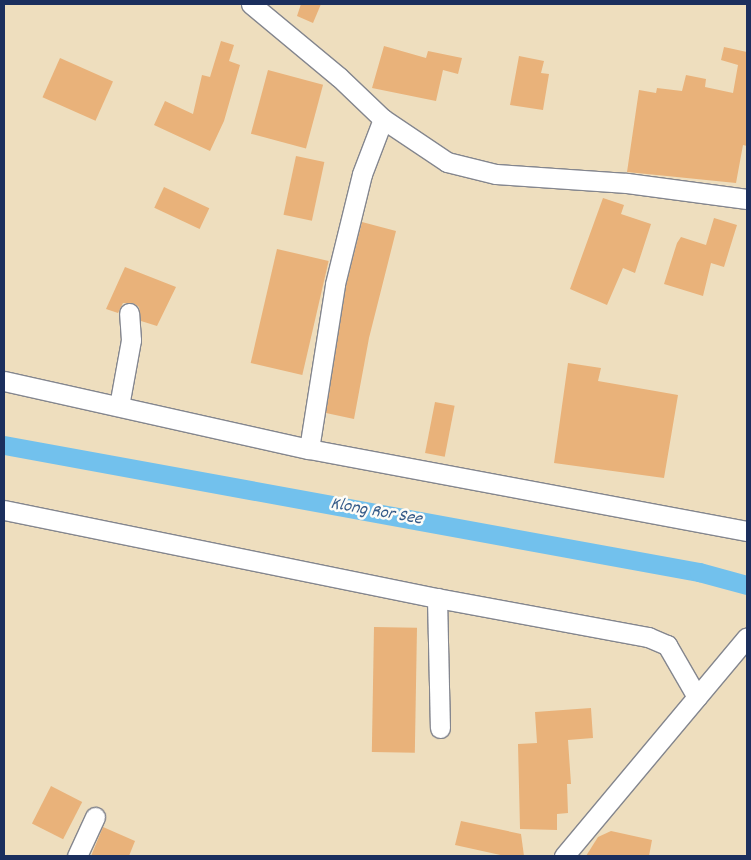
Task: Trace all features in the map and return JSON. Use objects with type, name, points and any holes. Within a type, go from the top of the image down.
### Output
[{"type":"street","points":[[251,4],[339,77],[383,118],[436,157],[467,169],[525,177],[707,192],[747,199]]},
{"type":"street","points":[[309,449],[334,284],[362,174],[383,118]]},
{"type":"street","points":[[119,406],[131,340],[129,313]]},
{"type":"street","points":[[4,381],[309,449],[747,531]]},
{"type":"street","points":[[4,510],[437,598],[659,640],[667,645],[697,697]]},
{"type":"street","points":[[437,598],[440,728]]},
{"type":"street","points":[[564,856],[743,642]]},
{"type":"street","points":[[77,856],[94,817]]},
{"type":"building","points":[[301,4],[321,4],[313,23],[297,16]]},
{"type":"building","points":[[221,41],[234,45],[229,61],[240,65],[224,121],[210,151],[154,125],[165,101],[193,114],[202,75],[210,77]]},
{"type":"building","points":[[384,46],[426,58],[428,51],[462,58],[458,74],[443,70],[436,101],[372,88]]},
{"type":"building","points":[[724,47],[747,52],[747,146],[743,145],[736,183],[627,172],[639,90],[656,93],[657,88],[682,91],[686,75],[706,79],[705,87],[733,93],[738,65],[721,60]]},
{"type":"building","points":[[519,56],[544,61],[541,73],[549,74],[543,110],[510,105]]},
{"type":"building","points":[[60,58],[113,82],[95,121],[43,97]]},
{"type":"building","points":[[268,70],[323,85],[306,149],[251,134]]},
{"type":"building","points":[[296,156],[324,162],[312,221],[284,215]]},
{"type":"building","points":[[164,187],[209,208],[200,229],[154,208]]},
{"type":"building","points":[[603,198],[624,205],[621,214],[651,224],[635,273],[623,268],[607,305],[570,289]]},
{"type":"building","points":[[714,218],[737,225],[724,267],[711,263],[703,296],[664,284],[677,243],[681,237],[706,245]]},
{"type":"building","points":[[362,222],[396,231],[369,338],[354,419],[326,413],[346,286]]},
{"type":"building","points":[[277,249],[329,261],[302,375],[251,363]]},
{"type":"building","points":[[125,267],[176,287],[157,326],[141,321],[139,307],[133,303],[123,303],[118,313],[106,309]]},
{"type":"building","points":[[568,363],[601,368],[598,381],[678,395],[664,478],[554,463]]},
{"type":"building","points":[[435,402],[455,406],[445,457],[425,453]]},
{"type":"building","points":[[374,627],[417,628],[415,753],[372,752]]},
{"type":"building","points":[[591,708],[593,738],[568,740],[571,784],[567,784],[568,813],[557,814],[557,830],[520,829],[518,744],[537,743],[535,712]]},
{"type":"building","points":[[51,786],[82,802],[63,839],[32,823]]},
{"type":"building","points":[[461,821],[521,834],[524,856],[505,856],[455,845]]},
{"type":"building","points":[[103,827],[135,841],[129,856],[91,856]]},
{"type":"building","points":[[611,831],[652,840],[649,856],[586,856],[598,837]]},
{"type":"waterway","name":"Klong Ror See","points":[[4,445],[699,572],[747,585]]}]
